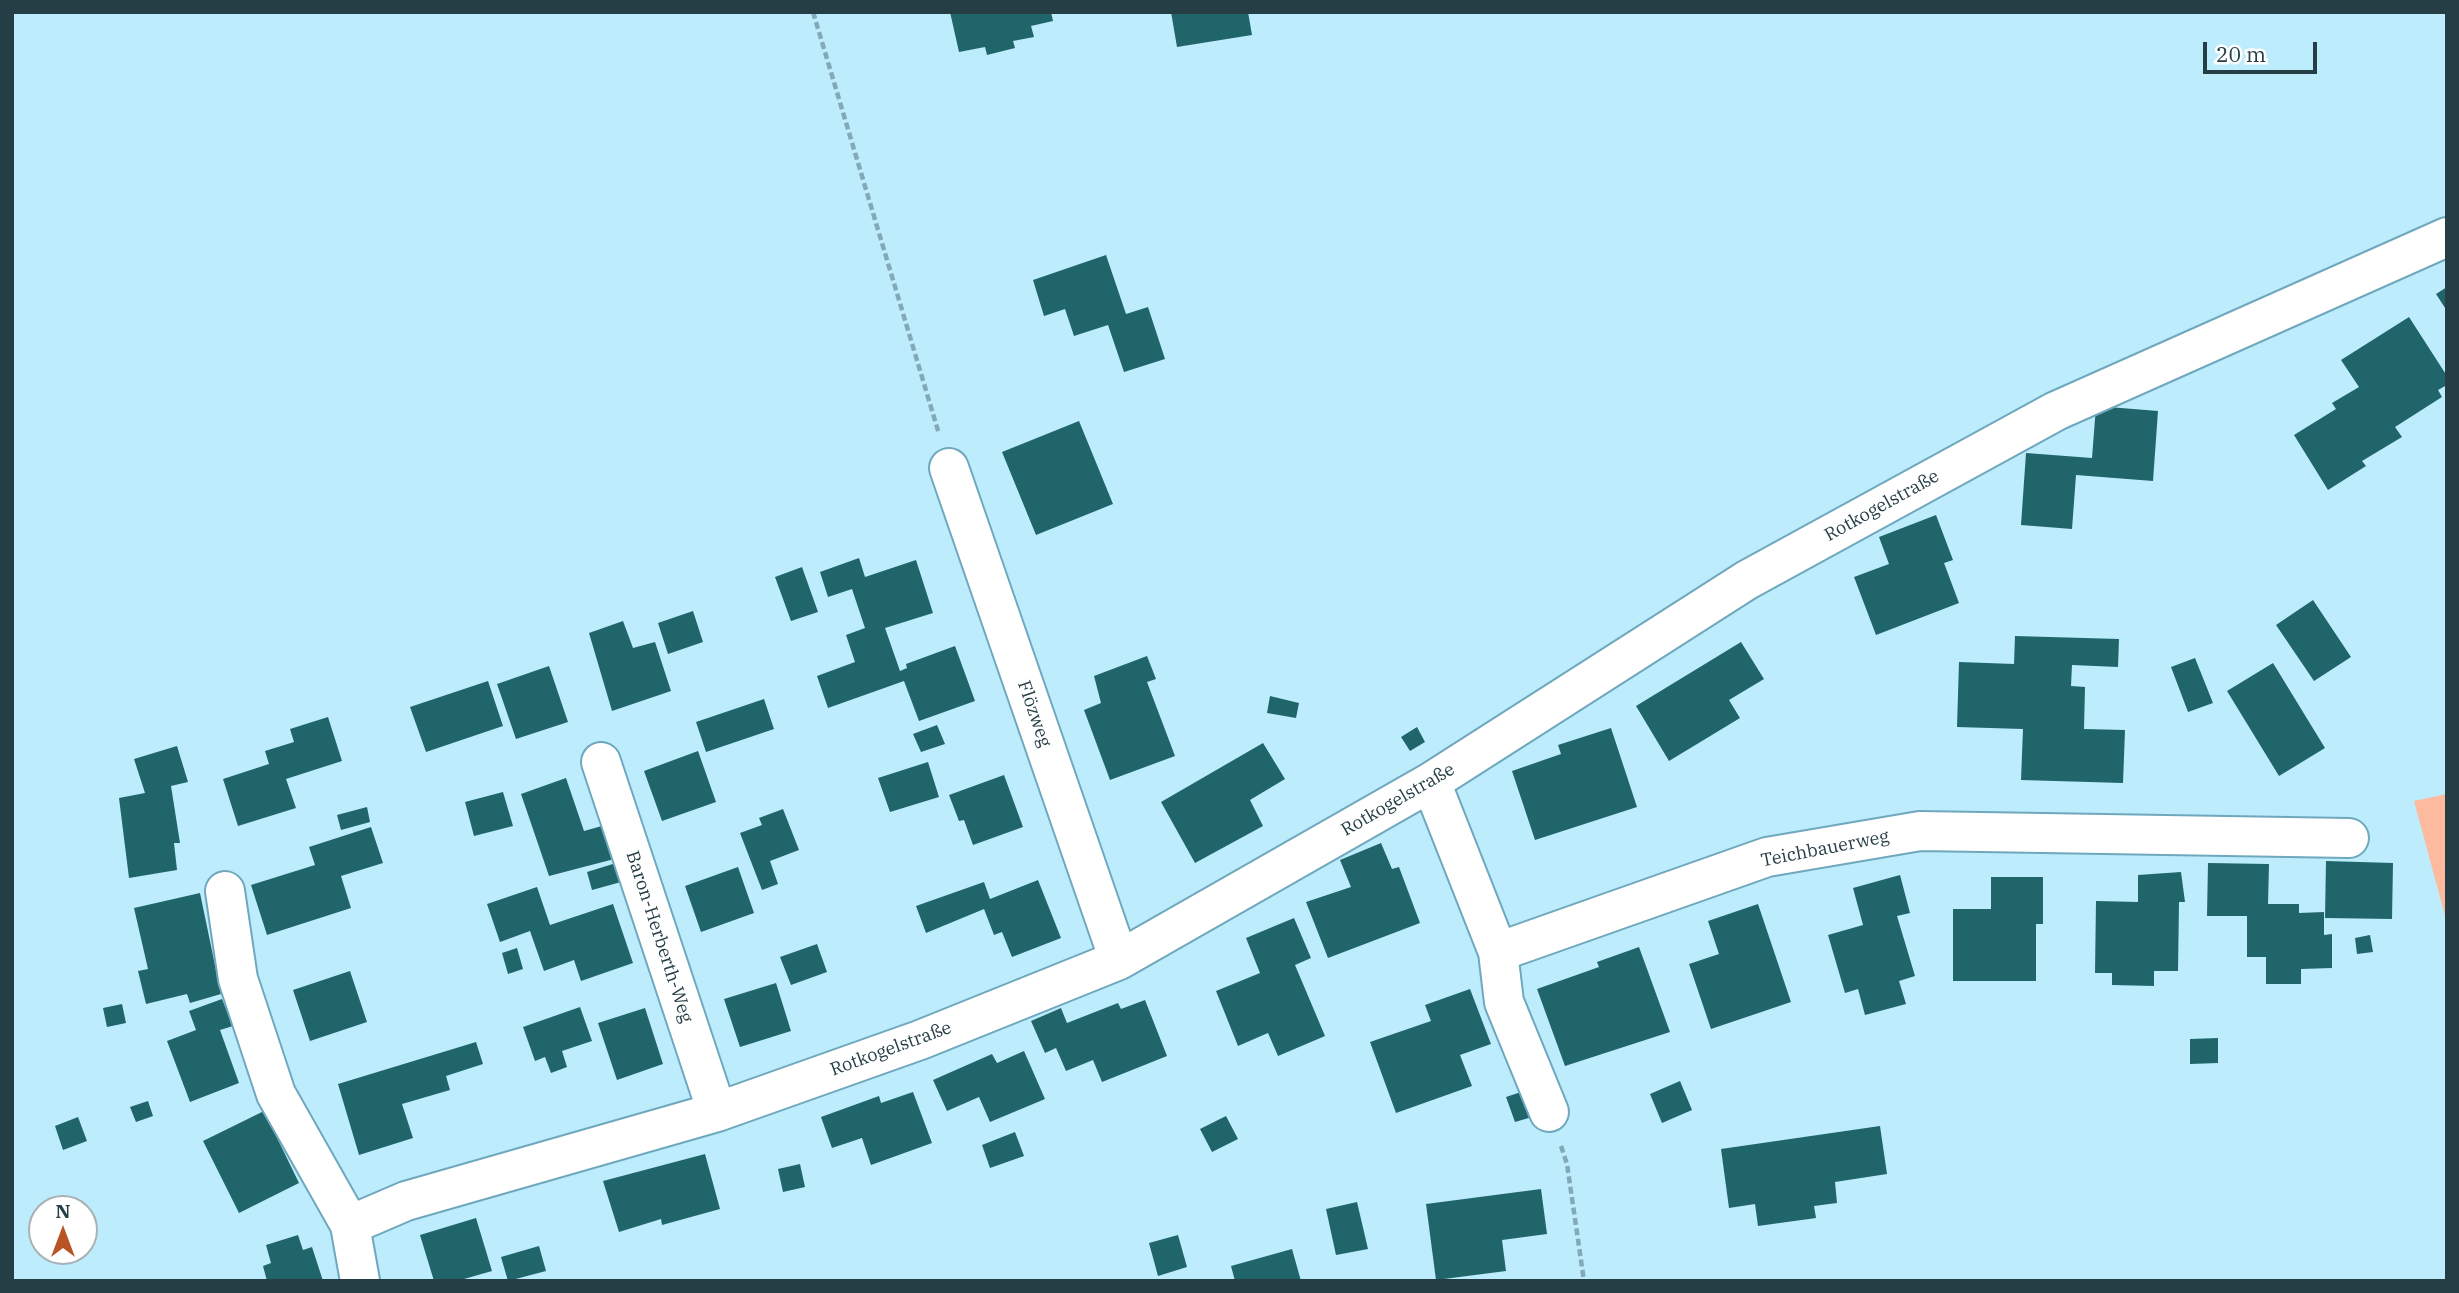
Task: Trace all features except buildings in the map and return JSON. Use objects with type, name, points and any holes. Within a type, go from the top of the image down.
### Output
[{"type":"street","name":"Rotkogelstraße","points":[[350,1225],[406,1201],[718,1112],[920,1040],[1119,960],[1431,782],[1747,580],[2056,411],[2447,237]]},
{"type":"street","name":"Flözweg","points":[[949,468],[1119,960]]},
{"type":"street","name":"Baron-Herberth-Weg","points":[[601,762],[718,1112]]},
{"type":"street","points":[[1431,782],[1498,952],[1504,1002],[1549,1112]]},
{"type":"street","name":"Teichbauerweg","points":[[1498,952],[1767,857],[1920,831],[2349,838]]},
{"type":"street","points":[[225,891],[237,979],[276,1094],[350,1225],[360,1281]]},
{"type":"path","points":[[813,12],[949,468]]},
{"type":"path","points":[[1549,1112],[1567,1164],[1584,1281]]},
{"type":"shaded area","points":[[2447,794],[2447,923],[2414,801]]}]
